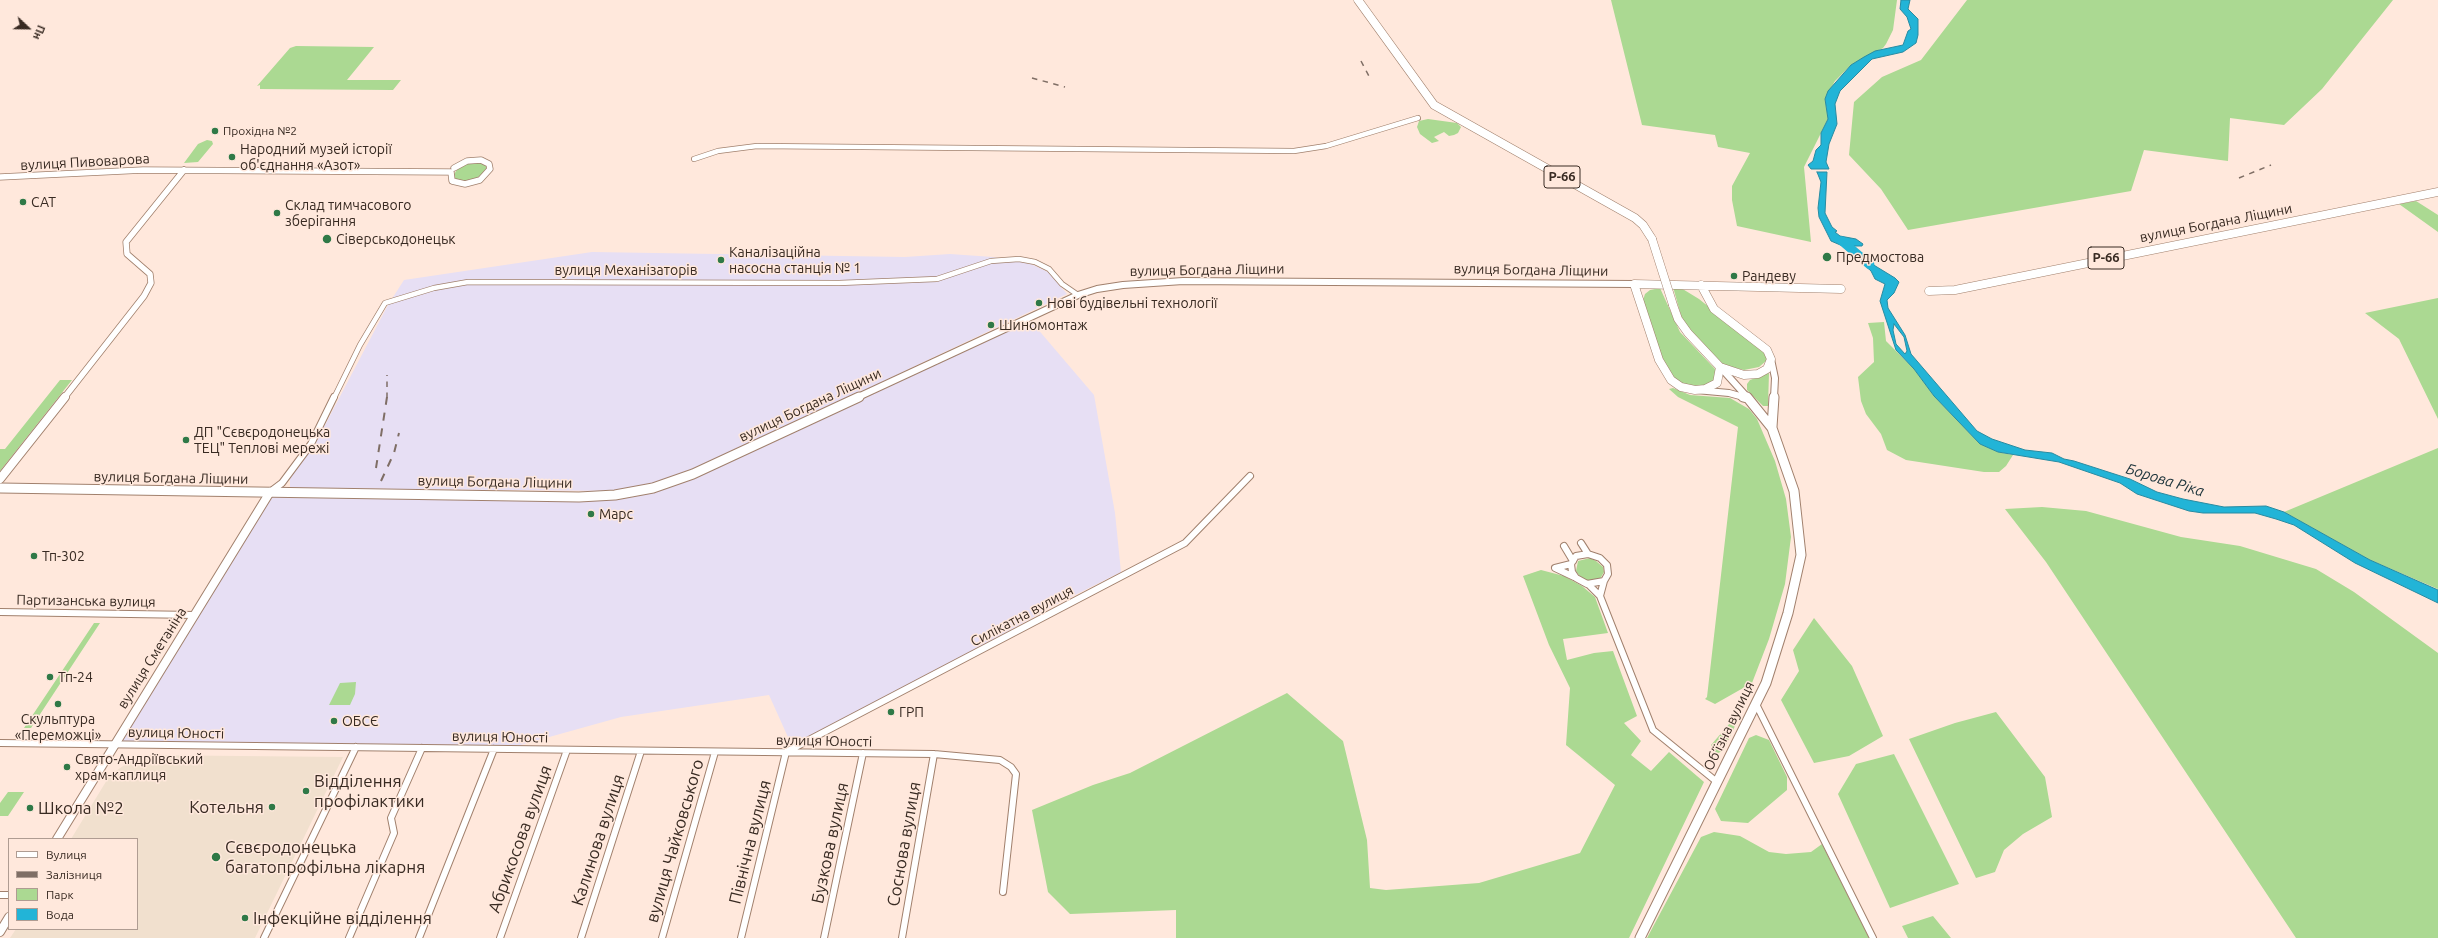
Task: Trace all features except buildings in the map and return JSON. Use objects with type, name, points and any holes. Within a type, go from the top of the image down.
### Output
[{"type":"main road","name":"Р-66","points":[[1358,0],[1426,97],[1434,105],[1465,124],[1635,218],[1643,225],[1652,239],[1672,305],[1678,319],[1688,333],[1720,367],[1733,372],[1752,375],[1767,369],[1770,365],[1771,359]]},
{"type":"main road","name":"вулиця Богдана Ліщини","points":[[1929,291],[1954,290],[2438,192]]},
{"type":"main road","name":"вулиця Богдана Ліщини","points":[[0,488],[579,496],[615,495],[653,488],[693,474],[1078,295],[1123,285],[1183,281],[1634,284]]},
{"type":"main road","points":[[1750,400],[1729,393],[1695,390],[1675,383],[1666,373],[1634,284],[1841,289]]},
{"type":"main road","points":[[1701,286],[1714,309],[1759,343],[1771,359],[1775,378],[1772,428]]},
{"type":"main road","points":[[1695,390],[1710,388],[1717,383],[1720,367]]},
{"type":"main road","points":[[1720,367],[1750,400],[1772,428]]},
{"type":"main road","name":"Об’їзна вулиця","points":[[1640,938],[1756,704],[1774,660],[1794,589],[1801,555],[1798,514],[1794,491],[1772,428]]},
{"type":"street","points":[[694,159],[718,151],[758,146],[1294,151],[1326,146],[1418,118]]},
{"type":"street","points":[[0,479],[144,296],[151,283],[150,274],[127,254],[126,242],[184,170],[438,172],[452,170],[467,161],[481,160],[489,164],[490,169],[480,180],[465,184],[452,181],[450,175],[452,170]]},
{"type":"street","name":"вулиця Пивоварова","points":[[0,178],[184,170]]},
{"type":"street","name":"вулиця Механізаторів","points":[[270,492],[282,483],[311,444],[360,345],[385,303],[434,288],[468,282],[839,283],[937,279],[991,261],[1019,259],[1035,262],[1049,268],[1062,284],[1078,295]]},
{"type":"street","name":"Силікатна вулиця","points":[[786,752],[1185,543],[1250,476]]},
{"type":"street","name":"вулиця Сметаніна","points":[[58,838],[270,492]]},
{"type":"street","points":[[1576,578],[1572,572],[1581,543],[1588,554],[1600,558],[1607,565],[1608,574],[1604,581],[1600,596]]},
{"type":"street","points":[[1588,554],[1555,568],[1587,584],[1600,596],[1653,730],[1717,782]]},
{"type":"street","points":[[1587,584],[1595,584],[1604,581]]},
{"type":"street","name":"Партизанська вулиця","points":[[0,612],[195,615]]},
{"type":"street","points":[[1756,704],[1873,938]]},
{"type":"street","name":"вулиця Юності","points":[[0,743],[934,754],[1000,760],[1011,767],[1016,774],[1003,892]]},
{"type":"street","points":[[264,938],[356,747]]},
{"type":"street","points":[[349,938],[394,833],[391,818],[422,748]]},
{"type":"street","points":[[419,938],[494,749]]},
{"type":"street","name":"Абрикосова вулиця","points":[[500,938],[567,750]]},
{"type":"street","name":"Калинова вулиця","points":[[581,938],[641,751]]},
{"type":"street","name":"вулиця Чайковського","points":[[662,938],[715,752]]},
{"type":"street","name":"Північна вулиця","points":[[741,938],[786,752]]},
{"type":"street","name":"Бузкова вулиця","points":[[824,938],[863,753]]},
{"type":"street","name":"Соснова вулиця","points":[[902,938],[934,754]]},
{"type":"street","points":[[0,932],[8,920]]},
{"type":"shaded area","points":[[592,252],[905,257],[950,254],[993,257],[1031,264],[1048,272],[1067,294],[717,460],[676,478],[650,485],[614,491],[290,488],[290,479],[315,444],[388,305],[404,280]]},
{"type":"shaded area","points":[[1030,320],[1094,395],[1115,513],[1121,572],[1057,604],[928,676],[792,746],[769,695],[621,717],[517,746],[121,741],[269,496],[644,492]]},
{"type":"shaded area","name":"Сєвєродонецька багатопрофільна лікарня","points":[[139,755],[343,757],[255,938],[10,938],[15,930],[138,930],[138,838],[72,838],[110,775]]},
{"type":"green space","points":[[1611,0],[1897,0],[1893,30],[1886,44],[1883,48],[1851,65],[1835,81],[1825,99],[1828,119],[1804,167],[1811,242],[1737,226],[1732,200],[1732,186],[1750,153],[1718,147],[1715,135],[1642,125]]},
{"type":"green space","points":[[1967,0],[2393,0],[2322,89],[2284,125],[2230,118],[2228,161],[2144,150],[2131,191],[1908,230],[1881,189],[1849,155],[1854,102],[1882,77],[1921,60]]},
{"type":"green space","points":[[296,46],[374,47],[347,80],[401,80],[393,90],[260,89],[260,85],[257,86],[290,48]]},
{"type":"green space","points":[[1428,119],[1457,123],[1461,127],[1458,133],[1454,135],[1449,136],[1444,132],[1434,137],[1439,141],[1432,143],[1420,134],[1417,127],[1419,121]]},
{"type":"green space","points":[[207,140],[212,141],[213,144],[198,162],[184,163],[198,144]]},
{"type":"green space","points":[[480,162],[486,166],[486,170],[476,179],[464,181],[457,180],[453,176],[458,168],[469,163]]},
{"type":"green space","points":[[2416,201],[2438,215],[2438,232],[2399,204]]},
{"type":"green space","points":[[1673,287],[1681,288],[1699,299],[1760,348],[1766,356],[1766,361],[1759,367],[1744,370],[1723,365],[1696,338],[1682,319]]},
{"type":"green space","points":[[1660,288],[1680,332],[1715,369],[1715,380],[1707,385],[1694,387],[1675,381],[1661,360],[1643,300],[1645,294],[1650,290]]},
{"type":"green space","points":[[2438,298],[2438,419],[2399,339],[2365,313]]},
{"type":"green space","points":[[1884,322],[1886,341],[1914,369],[1934,396],[1980,444],[1998,452],[2013,455],[2006,466],[1999,472],[1984,472],[1906,460],[1887,450],[1881,434],[1866,414],[1861,401],[1858,377],[1874,362],[1873,338],[1868,323]]},
{"type":"green space","points":[[1769,373],[1768,406],[1763,406],[1747,390],[1747,384],[1750,380]]},
{"type":"green space","points":[[60,380],[72,380],[0,471],[0,449],[5,449]]},
{"type":"green space","points":[[1673,388],[1690,395],[1730,398],[1749,409],[1757,419],[1775,461],[1786,499],[1791,537],[1785,584],[1769,639],[1752,683],[1715,704],[1705,699],[1707,697],[1738,427],[1678,397],[1669,389]]},
{"type":"green space","points":[[2438,448],[2438,589],[2370,560],[2284,512]]},
{"type":"green space","points":[[2042,507],[2086,511],[2181,537],[2240,546],[2316,569],[2354,592],[2438,653],[2438,938],[2296,938],[2046,562],[2005,509]]},
{"type":"green space","points":[[1590,558],[1603,567],[1604,572],[1600,579],[1588,581],[1581,578],[1576,571],[1578,561]]},
{"type":"green space","points":[[1541,570],[1564,576],[1582,586],[1595,597],[1608,633],[1563,639],[1567,660],[1594,653],[1613,651],[1637,716],[1624,723],[1641,741],[1631,755],[1651,771],[1669,752],[1704,782],[1629,938],[1176,938],[1176,910],[1070,914],[1048,892],[1032,810],[1093,785],[1130,773],[1287,693],[1343,741],[1367,840],[1370,888],[1386,890],[1479,883],[1580,853],[1615,785],[1566,745],[1570,688],[1549,645],[1523,576]]},
{"type":"green space","points":[[1814,618],[1852,666],[1883,736],[1849,756],[1814,763],[1781,700],[1799,671],[1793,650]]},
{"type":"green space","points":[[94,623],[100,623],[31,728],[24,728]]},
{"type":"green space","points":[[356,682],[355,694],[350,705],[329,705],[340,683]]},
{"type":"green space","points":[[1996,712],[2045,777],[2052,817],[2023,834],[2004,850],[1995,872],[1976,878],[1909,739],[1955,723]]},
{"type":"green space","points":[[1730,723],[1735,726],[1723,751],[1718,753],[1714,752],[1711,745]]},
{"type":"green space","points":[[1756,735],[1769,740],[1787,777],[1787,790],[1748,823],[1721,821],[1715,809],[1749,738]]},
{"type":"green space","points":[[1894,754],[1959,884],[1890,908],[1838,794],[1856,764]]},
{"type":"green space","points":[[8,792],[24,792],[8,816],[0,816],[0,803]]},
{"type":"green space","points":[[1714,832],[1740,836],[1769,852],[1786,854],[1811,852],[1822,844],[1869,938],[1647,938],[1701,837]]},
{"type":"green space","points":[[1933,916],[1951,938],[1908,938],[1902,926]]},
{"type":"water","points":[[1901,0],[1910,0],[1908,9],[1918,19],[1918,35],[1916,43],[1903,52],[1872,59],[1840,91],[1835,104],[1837,124],[1829,144],[1826,162],[1829,169],[1811,169],[1808,165],[1813,161],[1816,150],[1821,145],[1821,133],[1828,119],[1825,99],[1828,91],[1851,65],[1864,57],[1875,51],[1903,45],[1908,31],[1911,29],[1907,17],[1900,9]]},
{"type":"water","points":[[1817,172],[1827,172],[1825,213],[1832,227],[1837,231],[1835,232],[1840,236],[1856,239],[1863,244],[1862,246],[1853,246],[1854,253],[1899,282],[1894,293],[1887,300],[1888,308],[1905,335],[1911,354],[1977,431],[1992,439],[2025,450],[2052,453],[2064,459],[2130,479],[2157,492],[2183,499],[2224,507],[2266,506],[2284,512],[2370,560],[2438,590],[2438,603],[2355,563],[2294,525],[2255,513],[2203,513],[2189,511],[2137,494],[2120,483],[2059,462],[1998,452],[1980,444],[1934,396],[1914,369],[1896,350],[1880,301],[1885,284],[1875,279],[1871,271],[1845,247],[1831,241],[1819,217],[1818,208],[1821,182]],"holes":[[[1894,324],[1904,337],[1907,351],[1905,354],[1896,344],[1893,330]]]},
{"type":"waterway","name":"Борова Ріка","points":[[1842,241],[1870,265]]},
{"type":"railway","points":[[1361,61],[1371,80]]},
{"type":"railway","points":[[1032,78],[1065,87]]},
{"type":"railway","points":[[2239,178],[2271,165]]},
{"type":"railway","points":[[387,375],[387,397]]},
{"type":"railway","points":[[376,468],[387,397]]},
{"type":"railway","points":[[381,481],[394,453],[399,433]]},
{"type":"place","name":"Прохідна №2","points":[[215,131]]},
{"type":"place","name":"Народний музей історії об'єднання «Азот»","points":[[232,157]]},
{"type":"place","name":"CAT","points":[[23,202]]},
{"type":"place","name":"Склад тимчасового зберігання","points":[[277,213]]},
{"type":"place","name":"Сіверськодонецьк","points":[[327,239]]},
{"type":"place","name":"Предмостова","points":[[1827,257]]},
{"type":"place","name":"Каналізаційна насосна станція № 1","points":[[721,260]]},
{"type":"place","name":"Рандеву","points":[[1734,276]]},
{"type":"place","name":"Нові будівельні технології","points":[[1039,303]]},
{"type":"place","name":"Шиномонтаж","points":[[991,325]]},
{"type":"place","name":"ДП \"Сєвєродонецька ТЕЦ\" Теплові мережі","points":[[186,440]]},
{"type":"place","name":"Марс","points":[[591,514]]},
{"type":"place","name":"Тп-302","points":[[34,556]]},
{"type":"place","name":"Тп-24","points":[[50,677]]},
{"type":"place","name":"Скульптура «Переможці»","points":[[58,704]]},
{"type":"place","name":"ГРП","points":[[891,712]]},
{"type":"place","name":"ОБСЄ","points":[[334,721]]},
{"type":"place","name":"Свято-Андріївський храм-каплиця","points":[[67,767]]},
{"type":"place","name":"Відділення профілактики","points":[[306,791]]},
{"type":"place","name":"Котельня","points":[[272,807]]},
{"type":"place","name":"Школа №2","points":[[30,808]]},
{"type":"place","name":"Сєвєродонецька багатопрофільна лікарня","points":[[216,857]]},
{"type":"place","name":"Інфекційне відділення","points":[[245,918]]}]
